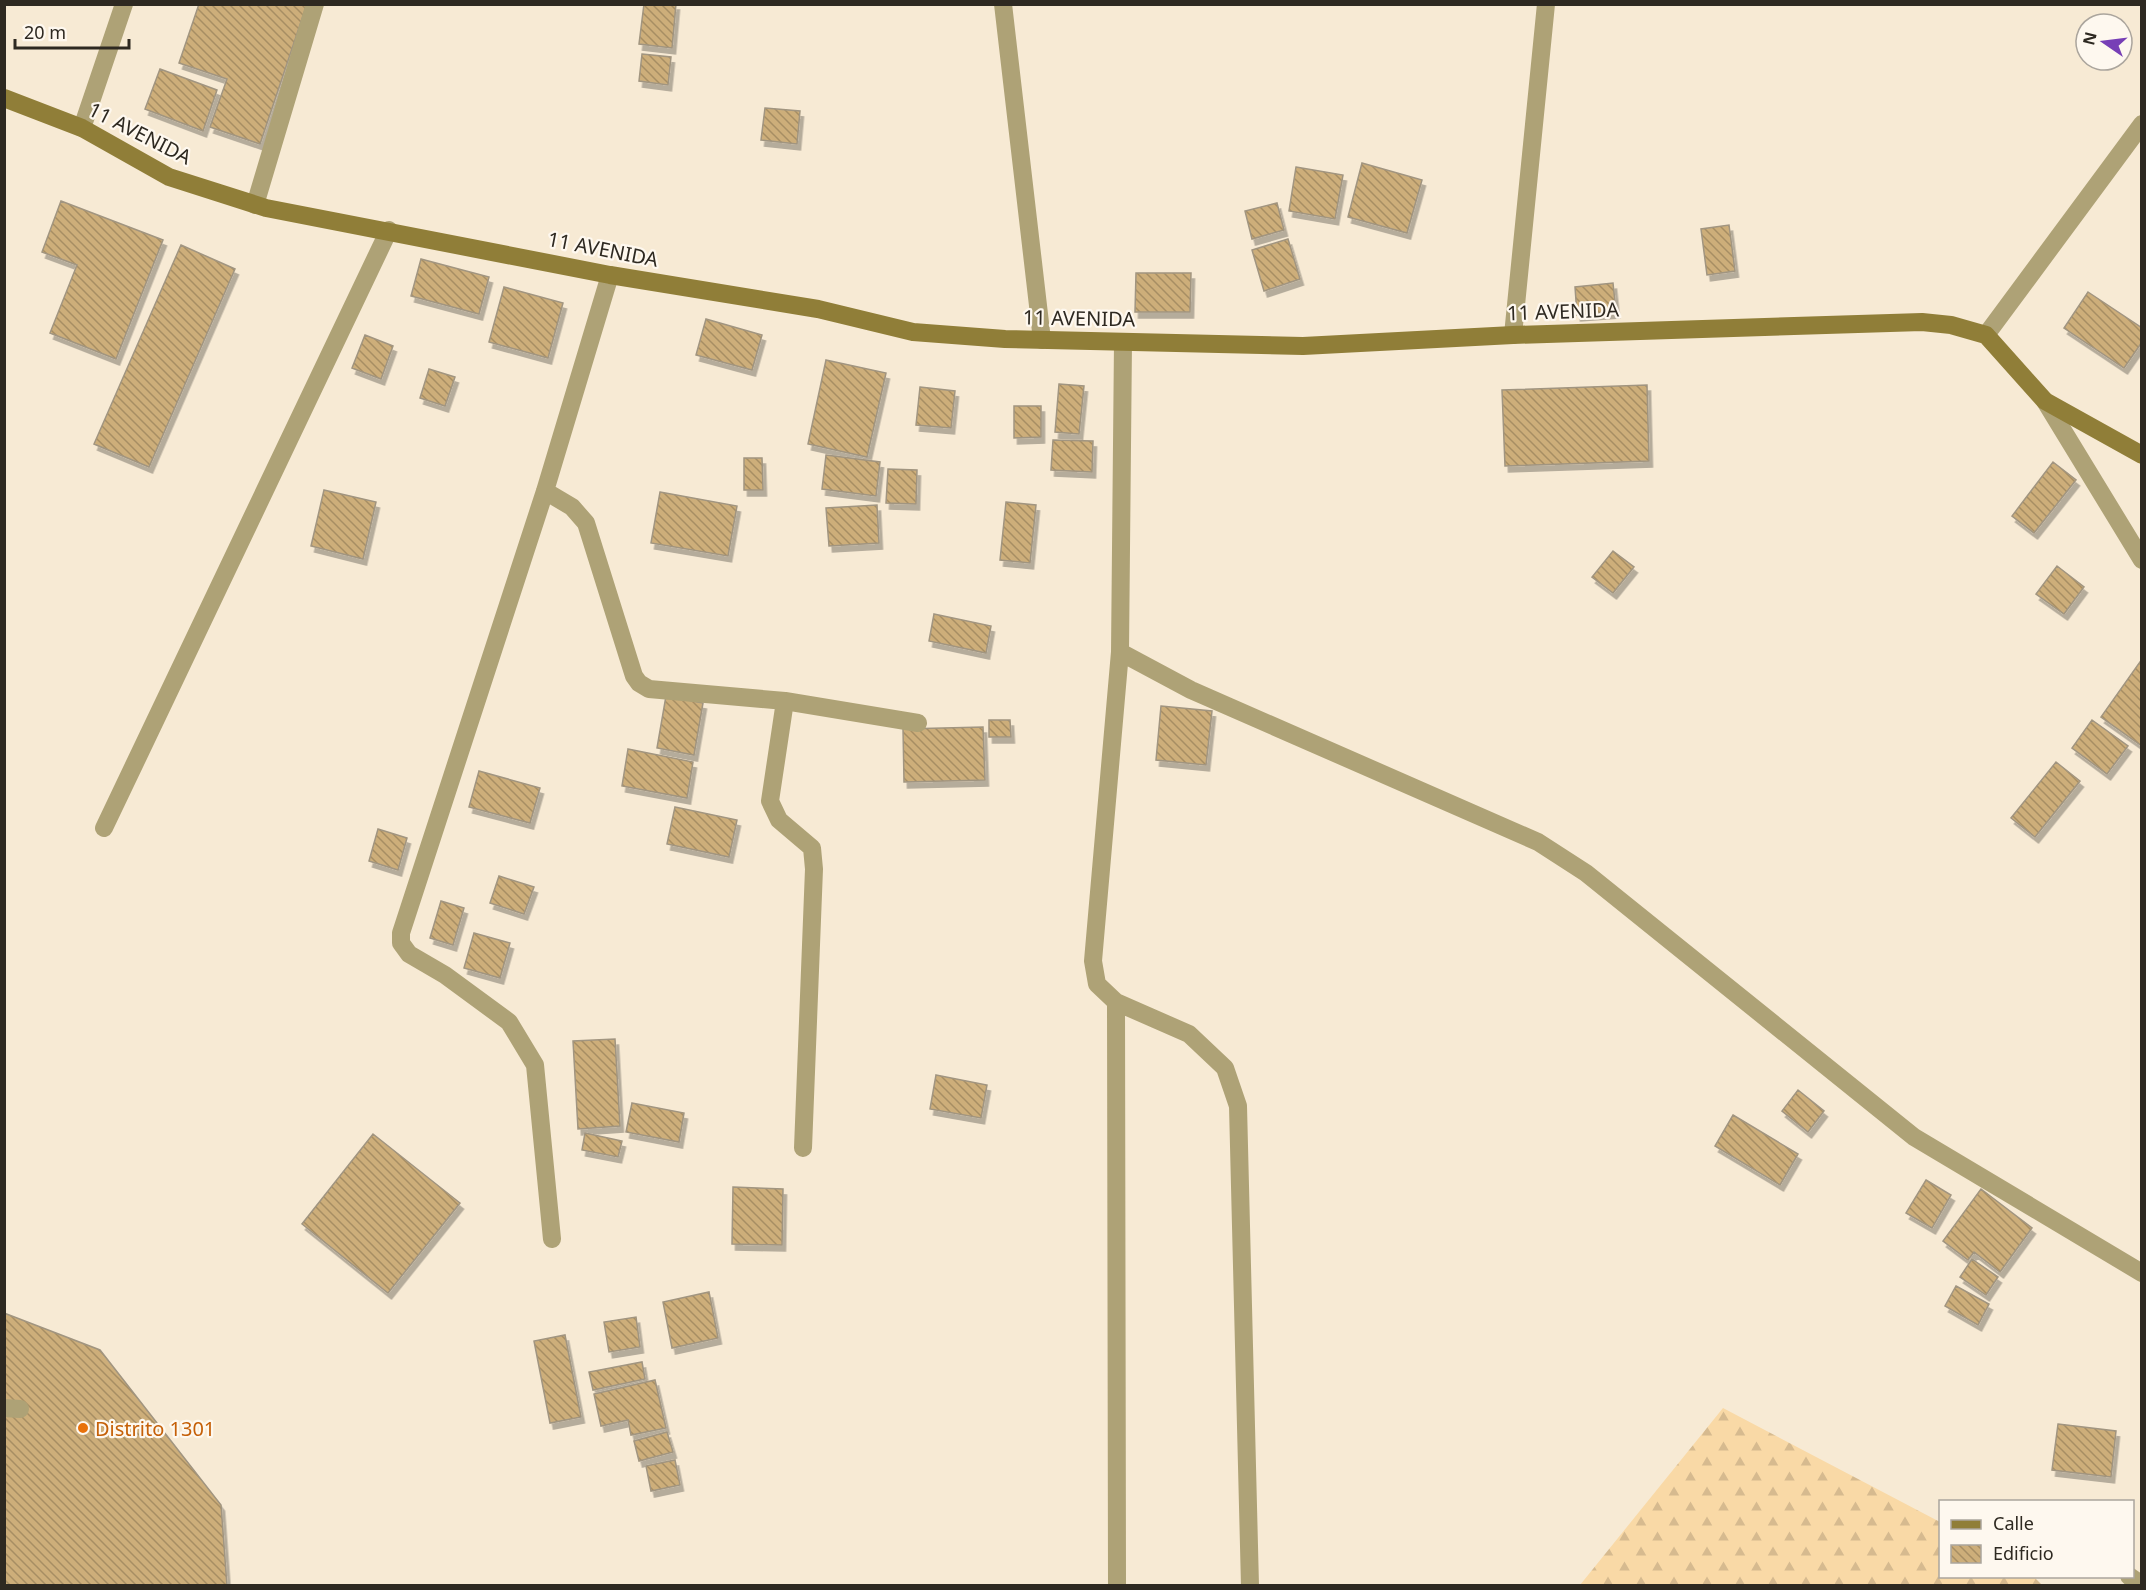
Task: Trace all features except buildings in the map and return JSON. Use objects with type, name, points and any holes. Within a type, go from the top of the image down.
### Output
[{"type":"street","points":[[82,128],[123,4]]},
{"type":"street","points":[[255,205],[315,4]]},
{"type":"street","points":[[1003,4],[1042,340]]},
{"type":"street","points":[[1513,335],[1546,4]]},
{"type":"street","name":"11 AVENIDA","points":[[4,98],[82,128],[169,177],[255,205],[610,275],[818,309],[913,332],[1042,340],[1303,346],[1513,335],[1922,322],[1951,325],[1986,335]]},
{"type":"street","points":[[2142,124],[1986,335],[2045,401],[2142,560]]},
{"type":"street","points":[[104,828],[389,230]]},
{"type":"street","points":[[552,1239],[535,1065],[509,1022],[445,975],[409,954],[401,943],[401,933],[545,491],[610,275]]},
{"type":"street","points":[[1123,342],[1120,652],[1093,960],[1097,984],[1116,1002],[1189,1034],[1225,1068],[1238,1106],[1250,1586]]},
{"type":"street","points":[[2045,401],[2142,455]]},
{"type":"street","points":[[545,491],[572,507],[586,523],[639,683],[649,689],[785,701],[918,723]]},
{"type":"street","points":[[1120,652],[1191,690],[1538,842],[1587,873],[1914,1137],[2142,1273]]},
{"type":"street","points":[[785,701],[770,801],[779,820],[812,848],[814,869],[803,1148]]},
{"type":"street","points":[[1116,1002],[1117,1586]]},
{"type":"green space","points":[[1723,1408],[1939,1521],[1939,1578],[2035,1578],[2042,1585],[1580,1585]]},
{"type":"place","name":"Distrito 1301","points":[[83,1428]]}]
